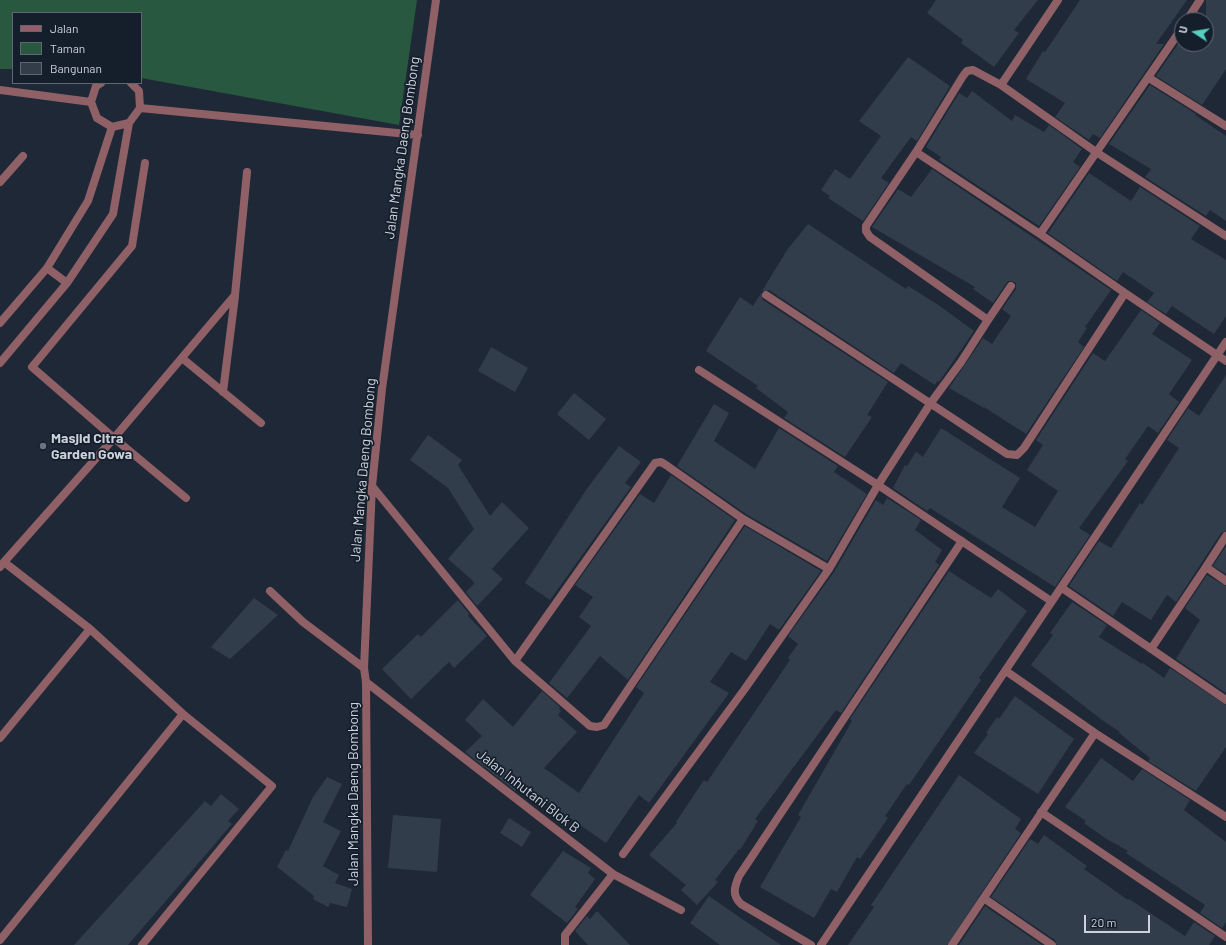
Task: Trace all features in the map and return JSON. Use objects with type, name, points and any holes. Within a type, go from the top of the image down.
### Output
[{"type":"street","name":"Jalan Mangka Daeng Bombong","points":[[368,945],[366,682],[364,668],[372,486],[382,389],[436,0]]},
{"type":"street","points":[[1192,12],[1200,0]]},
{"type":"street","points":[[1001,85],[1055,1]]},
{"type":"street","points":[[1040,234],[1174,40]]},
{"type":"street","points":[[988,320],[870,237],[866,231],[866,226],[916,152],[962,76],[967,71],[973,70],[1001,85],[1096,152],[1226,236]]},
{"type":"street","points":[[1149,78],[1226,126]]},
{"type":"street","points":[[99,84],[96,86],[91,102],[97,118],[112,127],[129,123]]},
{"type":"street","points":[[0,363],[67,283],[113,214],[129,123],[140,108],[139,91],[132,84]]},
{"type":"street","points":[[0,90],[91,102]]},
{"type":"street","points":[[140,108],[418,135]]},
{"type":"street","points":[[0,323],[47,268],[88,201],[112,127]]},
{"type":"street","points":[[916,152],[1040,234],[1226,361]]},
{"type":"street","points":[[0,182],[23,156]]},
{"type":"street","points":[[145,163],[132,246],[32,367],[186,498]]},
{"type":"street","points":[[223,392],[235,295],[246,172]]},
{"type":"street","points":[[47,268],[67,283]]},
{"type":"street","points":[[623,854],[744,690],[829,569],[878,485],[930,404],[961,362],[1011,286]]},
{"type":"street","points":[[766,295],[1007,454],[1018,455],[1125,293]]},
{"type":"street","points":[[142,945],[272,786],[183,714],[90,629],[2,564],[114,438],[235,295]]},
{"type":"street","points":[[821,945],[1226,342]]},
{"type":"street","points":[[182,358],[261,423]]},
{"type":"street","points":[[699,370],[878,485],[1051,601]]},
{"type":"street","points":[[515,661],[655,464],[661,462],[744,519],[829,569]]},
{"type":"street","points":[[372,486],[515,661],[590,726],[598,727],[604,725],[744,519]]},
{"type":"street","points":[[1151,649],[1226,536]]},
{"type":"street","points":[[811,945],[742,904],[734,895],[735,886],[743,870],[962,541]]},
{"type":"street","points":[[1206,567],[1226,581]]},
{"type":"street","points":[[1062,588],[1226,700]]},
{"type":"street","points":[[270,591],[303,622],[364,668]]},
{"type":"street","points":[[0,738],[90,629]]},
{"type":"street","points":[[1006,671],[1095,733],[1226,817]]},
{"type":"street","name":"Jalan Inhutani Blok B","points":[[366,682],[613,874],[681,910]]},
{"type":"street","points":[[0,940],[183,714]]},
{"type":"street","points":[[952,945],[985,899],[1041,812],[1095,733]]},
{"type":"street","points":[[1041,812],[1226,937]]},
{"type":"street","points":[[565,945],[565,935],[613,874]]},
{"type":"street","points":[[985,899],[1052,945]]},
{"type":"street","points":[[1224,945],[1226,941]]},
{"type":"green space","points":[[0,0],[417,0],[399,125],[142,78],[142,12],[12,12],[12,69],[0,69]]},
{"type":"building","points":[[936,0],[1038,0],[1014,30],[1019,33],[994,67],[961,43],[963,40],[927,13]]},
{"type":"building","points":[[1080,0],[1187,0],[1179,12],[1174,12],[1174,18],[1156,44],[1164,44],[1100,138],[1093,134],[1089,140],[1055,117],[1065,103],[1026,79],[1043,51],[1045,52]]},
{"type":"building","points":[[1206,0],[1226,0],[1226,69],[1202,105],[1156,76],[1174,50],[1174,52],[1214,52],[1214,12],[1206,12]]},
{"type":"building","points":[[908,57],[950,86],[917,141],[911,137],[881,178],[889,183],[863,221],[828,198],[830,196],[821,190],[835,169],[850,179],[881,136],[859,121]]},
{"type":"building","points":[[1150,85],[1196,114],[1195,115],[1226,136],[1226,221],[1210,210],[1206,216],[1145,177],[1151,169],[1109,144]]},
{"type":"building","points":[[972,91],[1012,121],[1015,115],[1044,132],[1049,125],[1082,149],[1073,162],[1080,167],[1039,226],[939,160],[941,157],[926,147],[959,93],[967,98]]},
{"type":"building","points":[[932,169],[1111,290],[1085,327],[1087,328],[1078,342],[1084,347],[1026,434],[984,407],[949,388],[983,338],[992,344],[1011,316],[1002,309],[1016,289],[1016,283],[1008,281],[993,303],[973,289],[975,287],[872,227],[898,189],[911,197]]},
{"type":"building","points":[[1089,173],[1131,201],[1140,187],[1200,226],[1191,239],[1226,260],[1226,316],[1214,334],[1172,306],[1166,314],[1147,302],[1154,293],[1123,272],[1117,281],[1048,233]]},
{"type":"building","points":[[808,224],[906,289],[908,286],[937,304],[974,331],[939,382],[937,381],[935,385],[901,363],[894,373],[769,290],[762,291],[787,250]]},
{"type":"building","points":[[761,293],[763,300],[888,382],[867,415],[872,417],[845,457],[784,418],[788,412],[756,388],[758,386],[706,351],[740,297],[753,306]]},
{"type":"building","points":[[1141,310],[1160,323],[1152,334],[1192,360],[1169,394],[1179,402],[1158,433],[1148,426],[1125,459],[1128,461],[1079,528],[1090,535],[1055,587],[930,508],[927,511],[893,488],[905,465],[907,466],[916,452],[923,457],[941,428],[1020,478],[1002,507],[1035,527],[1058,491],[1027,470],[1043,445],[1036,440],[1093,353],[1105,361]]},
{"type":"building","points":[[491,347],[528,368],[515,392],[478,371]]},
{"type":"building","points":[[1226,375],[1226,531],[1221,533],[1176,602],[1167,595],[1151,620],[1122,602],[1113,616],[1069,586],[1099,541],[1111,548],[1140,503],[1142,505],[1179,448],[1167,440],[1188,408],[1199,416]]},
{"type":"building","points":[[574,393],[606,419],[589,440],[557,414]]},
{"type":"building","points":[[714,404],[729,413],[714,441],[755,469],[779,428],[838,466],[834,472],[867,494],[827,561],[746,514],[677,466]]},
{"type":"building","points":[[428,435],[462,460],[458,465],[490,516],[502,502],[529,528],[492,569],[503,579],[477,606],[466,592],[474,584],[473,581],[448,559],[474,529],[448,488],[410,460]]},
{"type":"building","points":[[619,446],[641,462],[625,483],[631,487],[550,600],[525,583],[586,490]]},
{"type":"building","points":[[671,475],[735,520],[628,680],[600,656],[567,698],[549,683],[591,626],[579,617],[593,597],[575,585],[640,494],[654,503]]},
{"type":"building","points":[[887,498],[921,520],[915,530],[942,550],[935,562],[939,565],[841,713],[836,710],[755,819],[758,821],[740,850],[739,849],[715,880],[718,882],[697,905],[681,890],[686,885],[649,855],[677,823],[676,822],[704,780],[707,782],[790,660],[788,658],[798,644],[788,636],[834,572],[876,500],[883,505]]},
{"type":"building","points":[[745,526],[821,571],[779,630],[770,624],[746,661],[731,652],[710,682],[729,693],[649,803],[639,795],[606,843],[521,784],[515,791],[465,752],[482,736],[465,720],[483,699],[513,727],[542,691],[560,707],[559,709],[561,711],[558,715],[577,732],[544,768],[579,793],[644,693],[636,687]]},
{"type":"building","points":[[1226,546],[1226,574],[1213,566]]},
{"type":"building","points":[[949,571],[991,598],[998,589],[1027,611],[979,678],[981,680],[909,785],[907,784],[885,816],[888,818],[860,859],[857,857],[837,892],[831,889],[814,918],[760,887],[801,817],[798,815],[852,721],[850,719]]},
{"type":"building","points":[[1207,575],[1226,586],[1226,693],[1176,659],[1200,620],[1185,608]]},
{"type":"building","points":[[254,598],[278,615],[230,659],[211,647]]},
{"type":"building","points":[[458,600],[469,614],[468,616],[487,636],[454,668],[449,662],[411,699],[382,669],[418,634],[421,637]]},
{"type":"building","points":[[1072,602],[1107,625],[1099,637],[1142,664],[1143,663],[1164,678],[1170,668],[1226,705],[1226,747],[1196,791],[1148,761],[1150,758],[1119,733],[1120,732],[1102,720],[1031,665],[1053,635],[1050,633]]},
{"type":"building","points":[[1015,696],[1074,739],[1038,794],[974,753],[988,734],[986,733],[997,717],[999,719]]},
{"type":"building","points":[[1101,758],[1133,781],[1142,769],[1190,800],[1184,810],[1226,842],[1226,922],[1222,928],[1200,913],[1205,905],[1126,853],[1128,851],[1105,838],[1084,823],[1086,821],[1065,807]]},
{"type":"building","points":[[959,775],[1021,819],[1015,829],[1021,833],[947,945],[848,945],[874,907],[871,905]]},
{"type":"building","points":[[327,777],[342,784],[323,822],[341,831],[323,866],[339,875],[335,883],[352,889],[347,907],[330,903],[328,907],[313,899],[314,896],[277,867],[286,850],[288,851],[313,797]]},
{"type":"building","points":[[221,794],[239,809],[228,821],[232,824],[128,945],[74,945],[205,801],[211,806]]},
{"type":"building","points":[[393,815],[441,819],[437,872],[388,868]]},
{"type":"building","points":[[509,818],[531,832],[522,847],[500,833]]},
{"type":"building","points":[[1044,835],[1087,866],[1084,869],[1128,900],[1129,899],[1185,936],[1194,922],[1215,936],[1209,945],[1057,945],[1055,940],[991,897],[1030,839],[1038,844]]},
{"type":"building","points":[[563,851],[591,868],[588,873],[595,879],[575,907],[578,909],[567,923],[530,895]]},
{"type":"building","points":[[709,896],[781,945],[720,945],[690,923]]},
{"type":"building","points":[[985,906],[1042,945],[959,945]]},
{"type":"building","points":[[597,911],[630,945],[588,945],[575,931],[587,916],[590,919]]},
{"type":"place","name":"Masjid Citra Garden Gowa","points":[[43,446]]}]
